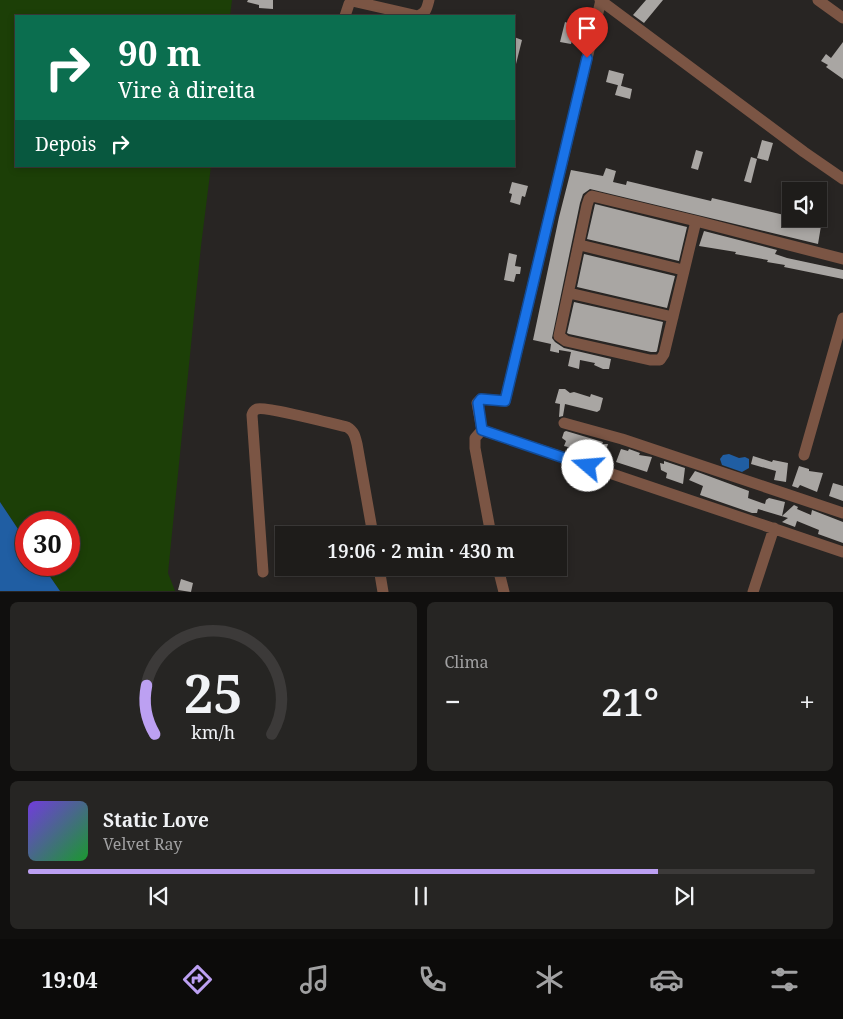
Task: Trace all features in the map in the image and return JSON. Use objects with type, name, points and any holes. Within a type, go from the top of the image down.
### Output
[{"type":"street","points":[[420,15],[427,10],[429,0]]},
{"type":"street","points":[[489,526],[475,448],[475,438],[482,430],[478,403],[481,399],[505,401],[601,0],[843,179]]},
{"type":"street","points":[[818,0],[843,18]]},
{"type":"street","points":[[346,15],[349,4],[352,1],[414,15]]},
{"type":"street","points":[[696,221],[664,354],[660,360],[655,361],[566,341],[559,336],[570,292],[587,205],[592,196],[696,221],[843,259]]},
{"type":"street","points":[[580,245],[683,270]]},
{"type":"street","points":[[570,292],[673,317]]},
{"type":"street","points":[[804,455],[838,354],[843,318]]},
{"type":"street","points":[[263,572],[252,415],[257,409],[277,411],[347,427],[355,433],[371,526]]},
{"type":"street","points":[[564,422],[622,439],[843,513]]},
{"type":"street","points":[[482,430],[843,552]]},
{"type":"street","points":[[752,592],[774,528]]},
{"type":"street","points":[[380,576],[383,592]]},
{"type":"street","points":[[500,576],[504,592]]},
{"type":"green space","points":[[0,0],[232,0],[230,15],[15,15],[15,167],[211,167],[201,246],[168,573],[175,591],[60,591],[50,576],[80,576],[80,511],[15,511],[15,524],[0,502]]},
{"type":"water","points":[[729,454],[749,459],[749,468],[742,472],[722,465],[720,459],[723,455]]},
{"type":"water","points":[[0,502],[15,524],[15,576],[50,576],[60,591],[0,591]]},
{"type":"building","points":[[248,0],[273,0],[273,9],[259,8],[259,5],[247,2]]},
{"type":"building","points":[[646,0],[663,0],[644,23],[633,15]]},
{"type":"building","points":[[565,22],[576,26],[571,44],[560,42]]},
{"type":"building","points":[[515,37],[522,40],[515,64]]},
{"type":"building","points":[[843,42],[843,79],[821,61],[826,54],[831,58]]},
{"type":"building","points":[[609,70],[624,74],[621,86],[606,82]]},
{"type":"building","points":[[618,85],[632,89],[630,99],[615,95]]},
{"type":"building","points":[[762,140],[773,143],[768,161],[757,158]]},
{"type":"building","points":[[696,150],[703,152],[698,170],[691,168]]},
{"type":"building","points":[[751,157],[757,159],[751,183],[744,181]]},
{"type":"building","points":[[606,168],[616,171],[613,182],[626,185],[627,181],[711,201],[712,198],[782,215],[782,227],[821,227],[818,244],[590,189],[583,194],[580,203],[552,338],[564,348],[611,359],[609,369],[603,369],[594,365],[595,363],[580,360],[579,369],[568,366],[571,352],[559,350],[559,353],[550,351],[551,344],[533,340],[571,170],[603,176]]},
{"type":"building","points":[[512,182],[528,186],[525,197],[522,196],[520,205],[510,202],[512,194],[509,193]]},
{"type":"building","points":[[595,204],[687,227],[679,261],[587,239]]},
{"type":"building","points":[[704,231],[777,250],[775,254],[787,258],[843,270],[843,279],[784,267],[785,265],[767,262],[768,260],[735,254],[736,252],[699,246]]},
{"type":"building","points":[[509,253],[517,255],[515,266],[521,267],[520,274],[516,274],[514,282],[504,280]]},
{"type":"building","points":[[584,254],[675,276],[667,308],[577,287]]},
{"type":"building","points":[[574,302],[663,322],[657,351],[651,352],[567,333]]},
{"type":"building","points":[[559,389],[565,389],[570,393],[574,392],[590,397],[591,394],[603,398],[600,410],[597,412],[565,404],[563,416],[559,417],[560,404],[555,403]]},
{"type":"building","points":[[566,431],[603,442],[602,444],[608,444],[602,463],[571,452],[572,448],[564,446],[566,441],[562,438]]},
{"type":"building","points":[[621,449],[628,451],[629,449],[640,453],[639,455],[652,457],[647,472],[616,462]]},
{"type":"building","points":[[753,456],[772,462],[773,460],[788,463],[786,482],[774,480],[776,471],[751,464]]},
{"type":"building","points":[[664,461],[685,468],[683,484],[666,478],[667,473],[661,470],[660,463],[664,464]]},
{"type":"building","points":[[799,466],[809,469],[809,471],[823,473],[817,492],[800,485],[798,488],[792,486]]},
{"type":"building","points":[[695,471],[749,491],[748,498],[765,504],[769,498],[785,502],[782,516],[794,505],[798,507],[797,509],[811,515],[812,510],[843,522],[843,543],[818,534],[819,530],[797,521],[795,527],[782,522],[788,518],[758,509],[757,513],[752,513],[700,495],[703,486],[689,480]]},
{"type":"building","points":[[833,483],[843,486],[843,501],[829,496]]},
{"type":"building","points":[[181,579],[193,583],[191,592],[178,590]]},
{"type":"route","points":[[587,58],[505,401],[481,399],[478,403],[482,430],[588,466]]}]
